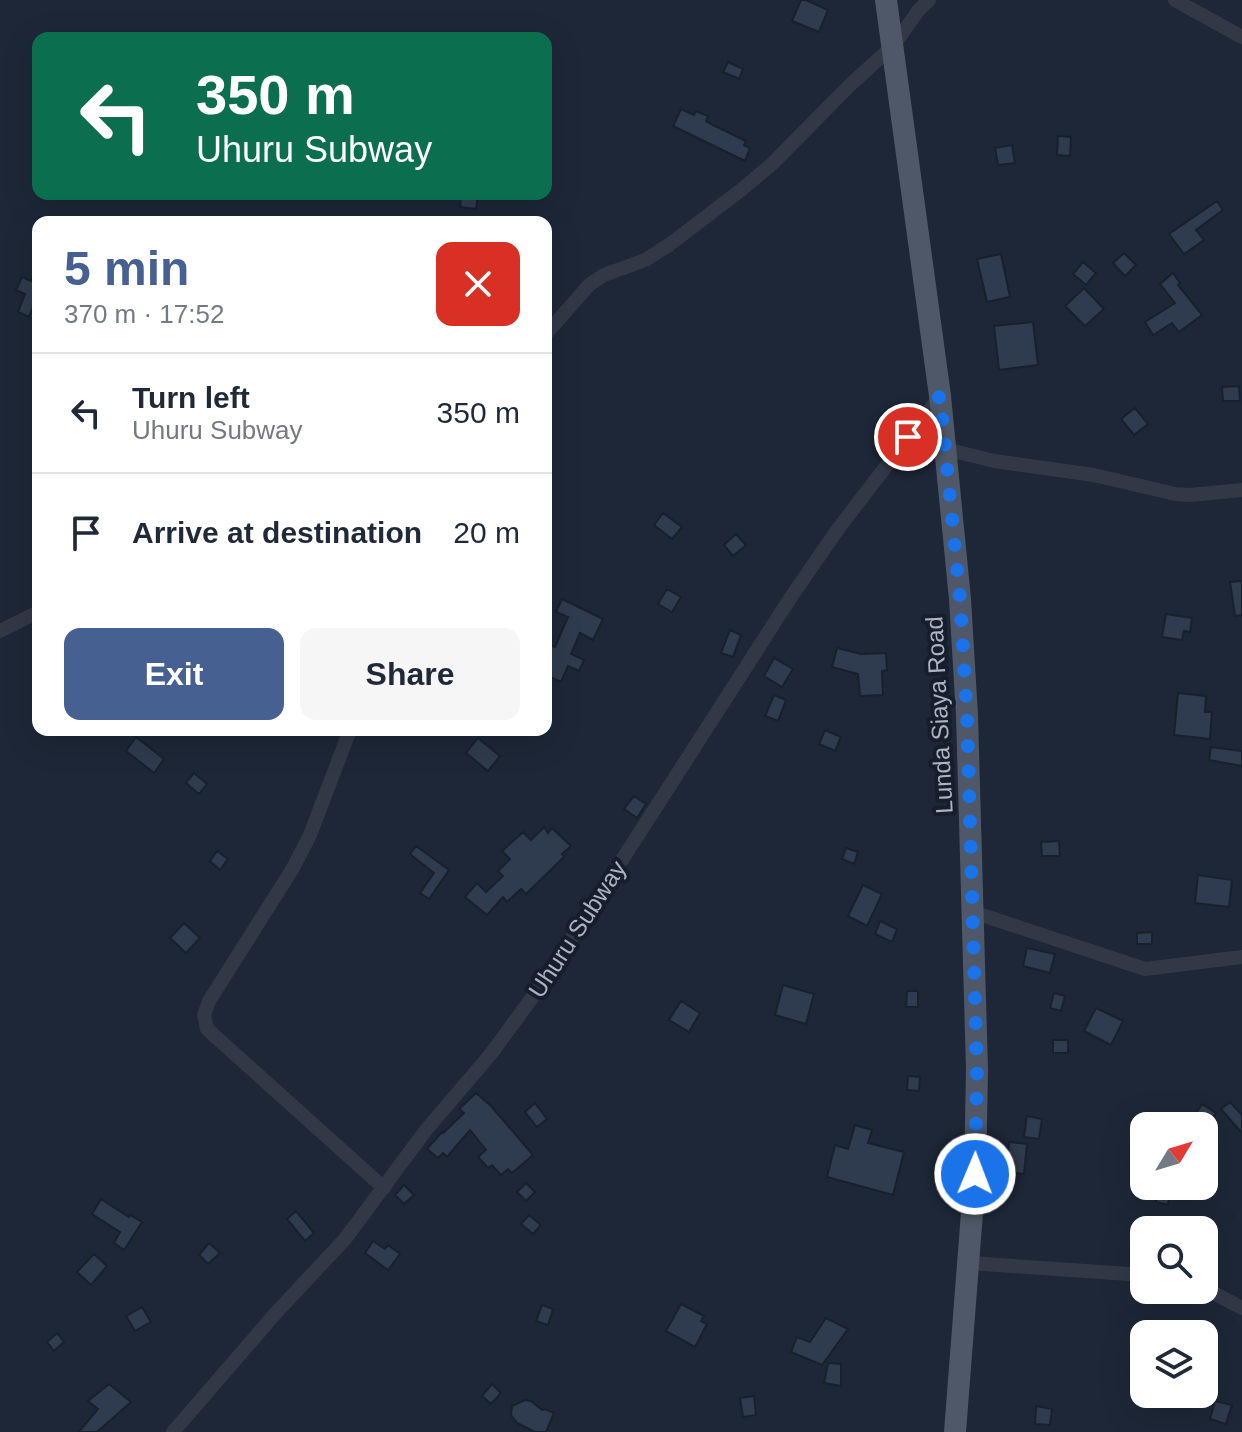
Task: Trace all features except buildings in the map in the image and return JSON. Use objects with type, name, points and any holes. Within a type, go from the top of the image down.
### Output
[{"type":"main road","name":"Lunda Siaya Road","points":[[886,0],[940,396],[960,599],[967,715],[977,1070],[975,1174],[955,1432]]},
{"type":"street","points":[[552,327],[589,285],[604,275],[645,260],[669,245],[772,164],[893,46],[929,0]]},
{"type":"street","points":[[1175,0],[1242,37]]},
{"type":"street","name":"Uhuru Subway","points":[[173,1432],[274,1315],[345,1239],[426,1130],[490,1055],[543,983],[791,597],[862,497],[940,396]]},
{"type":"street","points":[[945,449],[994,461],[1107,477],[1175,494],[1242,490]]},
{"type":"street","points":[[0,631],[32,615]]},
{"type":"street","points":[[348,736],[316,821],[298,857],[209,1001],[204,1015],[207,1029],[384,1188]]},
{"type":"street","points":[[973,912],[1145,969],[1242,957]]},
{"type":"street","points":[[969,1263],[1130,1274]]},
{"type":"street","points":[[1218,1295],[1242,1308]]},
{"type":"route","points":[[908,437],[940,396],[960,599],[967,715],[977,1070],[975,1174]]}]
